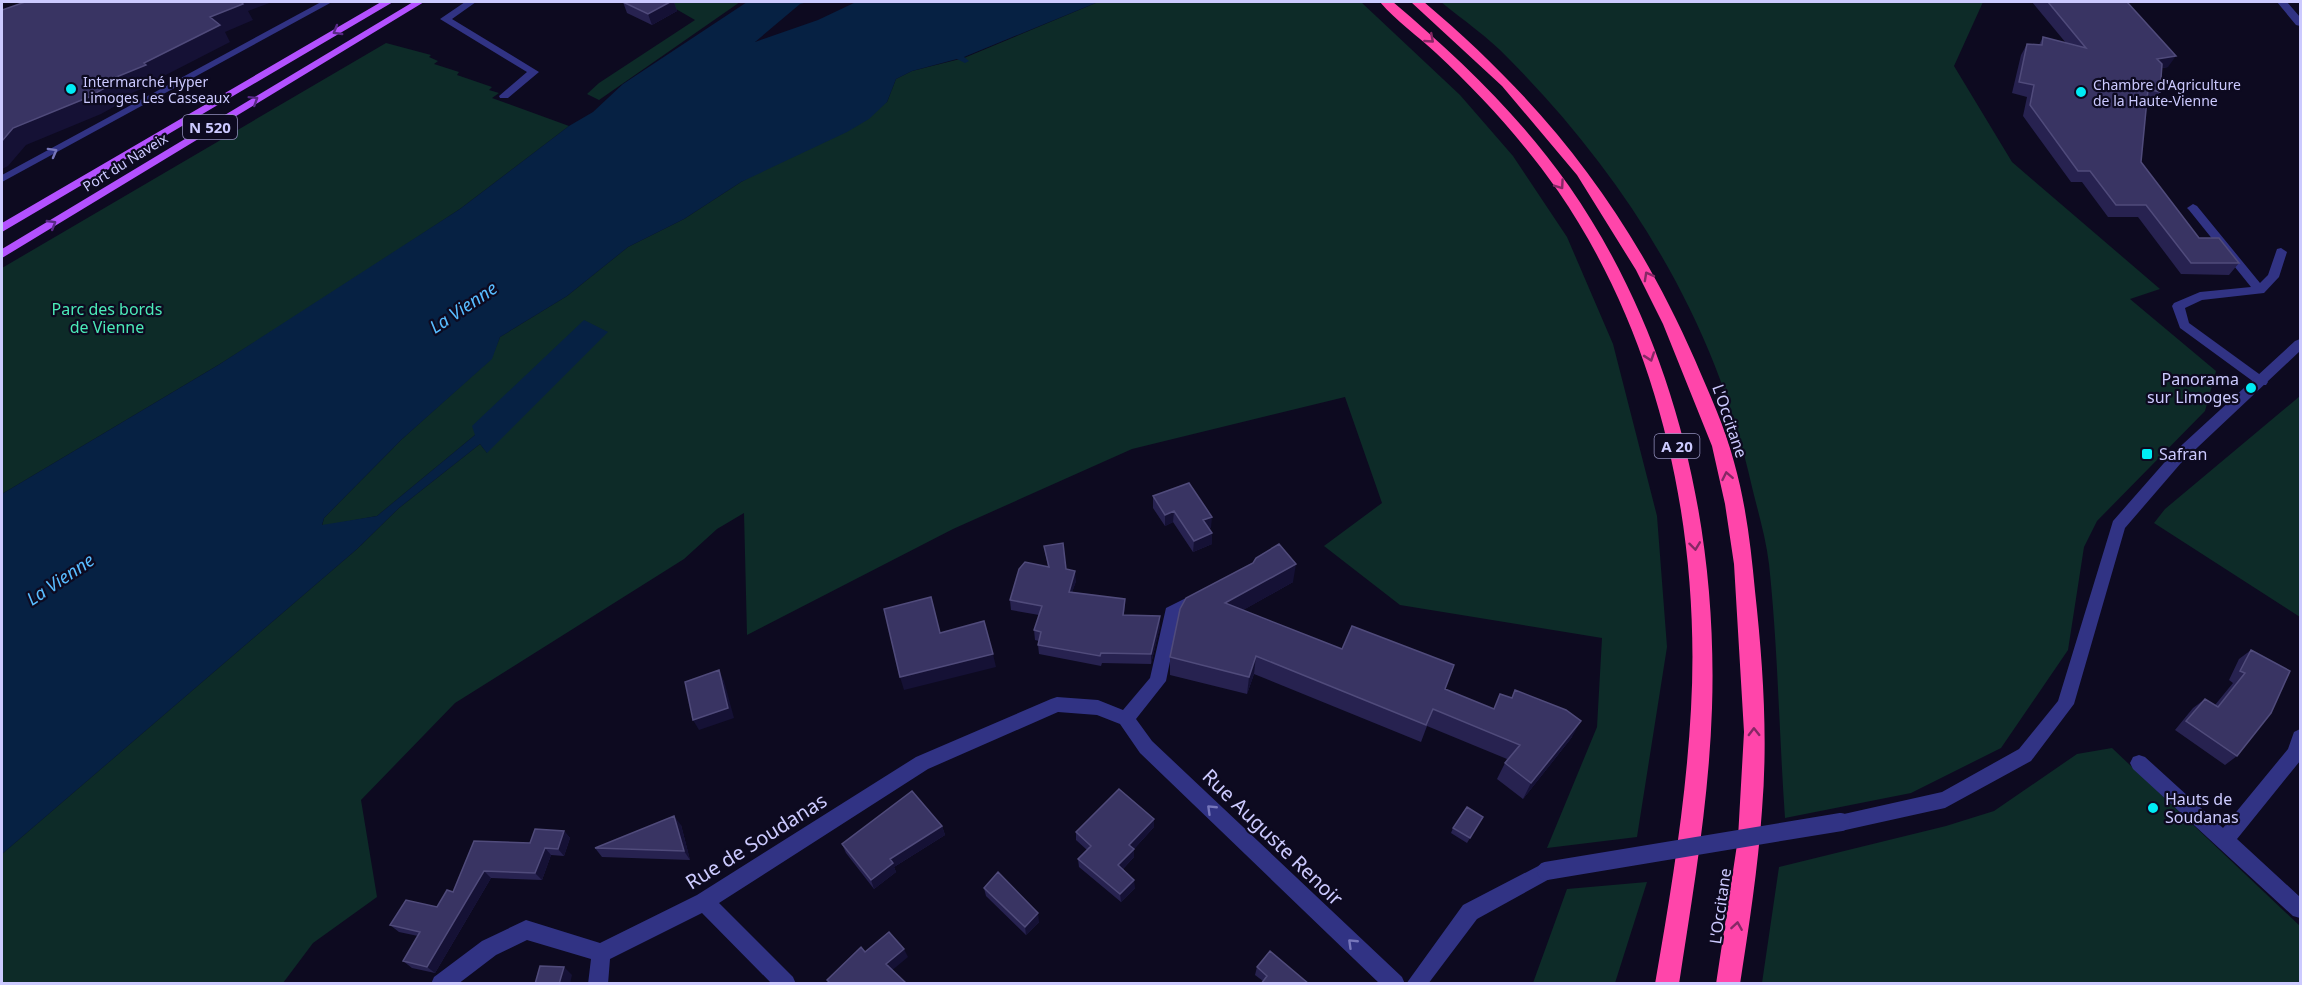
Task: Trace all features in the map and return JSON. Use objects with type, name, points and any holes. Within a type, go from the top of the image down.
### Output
[{"type":"highway","name":"A 20","points":[[1386,2],[1436,44],[1495,104],[1548,169],[1582,217],[1629,303],[1667,406],[1683,465],[1695,546],[1702,669],[1697,777],[1683,888],[1667,984]]},
{"type":"highway","name":"L'Occitane","points":[[1417,2],[1498,74],[1539,116],[1574,158],[1622,230],[1653,285],[1681,346],[1722,447],[1742,551],[1752,668],[1754,753],[1743,890],[1728,984]]},
{"type":"main road","name":"Port du Naveix","points":[[2,228],[388,2]]},
{"type":"main road","name":"Port du Naveix","points":[[2,254],[418,2]]},
{"type":"street","points":[[2282,2],[2301,23]]},
{"type":"street","points":[[1416,984],[1470,912],[1546,871],[1841,822],[1945,800],[2025,755],[2065,704],[2118,525],[2176,459],[2220,416],[2262,382],[2301,344]]},
{"type":"street","points":[[1126,719],[1158,681],[1172,613],[1213,591]]},
{"type":"street","name":"Rue de Soudanas","points":[[601,954],[704,902],[922,763],[1057,704],[1098,708],[1126,719]]},
{"type":"street","name":"Rue Auguste Renoir","points":[[1126,719],[1146,747],[1395,984]]},
{"type":"street","points":[[2224,841],[2296,753],[2301,737]]},
{"type":"street","points":[[2139,763],[2301,909]]},
{"type":"street","points":[[704,902],[786,984]]},
{"type":"street","points":[[441,984],[489,948],[526,930],[601,954],[598,984]]},
{"type":"lane","points":[[2,179],[327,2]]},
{"type":"lane","points":[[471,2],[445,19],[534,72],[504,96]]},
{"type":"lane","points":[[2193,208],[2260,290]]},
{"type":"lane","points":[[2262,382],[2184,325],[2178,306],[2200,296],[2260,290],[2273,277],[2281,252]]},
{"type":"green space","points":[[664,2],[740,2],[599,100],[587,94],[599,83],[695,20]]},
{"type":"green space","points":[[1098,2],[1361,2],[1460,95],[1513,156],[1567,237],[1613,344],[1657,516],[1667,647],[1637,837],[1547,848],[1597,727],[1602,638],[1400,605],[1324,546],[1382,503],[1345,397],[1132,449],[953,529],[747,635],[744,513],[717,529],[684,559],[455,703],[361,800],[377,897],[313,943],[283,983],[2,984],[2,854],[357,549],[399,508],[480,444],[487,453],[475,435],[377,516],[322,526],[324,518],[401,440],[491,359],[500,337],[567,296],[628,247],[684,219],[741,182],[887,102],[896,79],[912,71],[964,58]]},
{"type":"green space","points":[[1441,2],[1983,2],[1954,66],[2012,162],[2160,289],[2130,299],[2216,371],[2205,411],[2097,521],[2084,547],[2068,650],[2001,748],[1911,793],[1785,818],[1768,554],[1736,426],[1715,367],[1690,310],[1661,255],[1628,203],[1592,153],[1551,104],[1500,50]]},
{"type":"green space","name":"Parc des bords de Vienne","points":[[386,43],[431,55],[429,57],[438,61],[434,64],[492,87],[489,90],[499,93],[492,98],[569,126],[460,209],[329,295],[220,364],[2,494],[2,268]]},
{"type":"green space","points":[[2300,396],[2300,617],[2154,523],[2165,509]]},
{"type":"green space","points":[[2112,748],[2300,926],[2300,983],[1762,983],[1779,867],[1946,826],[1994,811],[2077,754]]},
{"type":"green space","points":[[1647,882],[1615,983],[1533,983],[1567,889]]},
{"type":"water","name":"La Vienne","points":[[747,2],[808,2],[800,4],[755,42],[818,20],[856,2],[1098,2],[964,57],[969,61],[965,63],[957,59],[912,71],[896,79],[887,102],[869,119],[847,132],[741,182],[684,219],[628,247],[567,296],[500,337],[492,359],[401,440],[324,518],[322,525],[377,516],[475,435],[472,426],[584,320],[608,332],[487,453],[480,444],[399,508],[357,549],[2,854],[2,494],[220,364],[460,209],[569,126],[593,112],[623,84]]},
{"type":"building","name":"Intermarché Hyper Limoges Les Casseaux","points":[[25,2],[241,2],[243,4],[210,17],[220,25],[144,63],[146,65],[109,80],[115,82],[89,97],[13,128],[2,141],[2,10]]},
{"type":"building","points":[[623,2],[670,2],[648,14]]},
{"type":"building","name":"Chambre d'Agriculture de la Haute-Vienne","points":[[2048,2],[2127,2],[2176,56],[2157,59],[2162,64],[2160,92],[2148,89],[2141,162],[2199,238],[2219,238],[2239,263],[2191,263],[2146,205],[2116,205],[2090,171],[2078,171],[2030,105],[2034,85],[2019,82],[2027,44],[2042,45],[2043,37],[2086,48]]},
{"type":"building","points":[[1189,483],[1212,517],[1203,520],[1212,533],[1194,541],[1174,511],[1165,515],[1153,496]]},
{"type":"building","points":[[1063,543],[1066,569],[1075,571],[1069,592],[1125,599],[1123,615],[1160,616],[1151,654],[1101,653],[1100,656],[1038,645],[1041,632],[1034,630],[1042,606],[1010,600],[1019,569],[1025,562],[1049,567],[1044,546]]},
{"type":"building","points":[[1279,544],[1296,564],[1225,603],[1342,649],[1352,626],[1454,665],[1445,689],[1494,709],[1500,694],[1512,698],[1515,690],[1566,710],[1581,721],[1531,783],[1505,763],[1520,745],[1433,709],[1426,725],[1256,656],[1249,677],[1170,657],[1180,609],[1186,598],[1253,563],[1256,558]]},
{"type":"building","points":[[931,597],[940,633],[984,621],[993,654],[900,677],[884,609]]},
{"type":"building","points":[[2251,650],[2290,671],[2271,713],[2237,756],[2186,721],[2205,699],[2218,707],[2245,673],[2240,671]]},
{"type":"building","points":[[719,670],[728,708],[693,720],[685,682]]},
{"type":"building","points":[[1119,789],[1154,819],[1129,845],[1134,849],[1118,865],[1134,880],[1120,894],[1078,859],[1091,846],[1076,832]]},
{"type":"building","points":[[912,791],[942,826],[890,859],[893,863],[871,880],[842,844]]},
{"type":"building","points":[[1467,807],[1483,817],[1470,838],[1453,828]]},
{"type":"building","points":[[674,816],[684,851],[595,848]]},
{"type":"building","points":[[535,829],[564,831],[558,849],[545,848],[535,873],[484,871],[427,967],[403,961],[420,932],[390,925],[406,900],[437,907],[447,890],[453,892],[474,841],[530,843]]},
{"type":"building","points":[[998,872],[1038,913],[1025,927],[984,888]]},
{"type":"building","points":[[889,932],[904,949],[886,964],[907,984],[831,984],[827,980],[861,947],[865,952]]},
{"type":"building","points":[[1270,951],[1309,984],[1261,984],[1267,976],[1257,967]]},
{"type":"building","points":[[540,966],[564,967],[559,984],[535,984]]},
{"type":"place","name":"Intermarché Hyper Limoges Les Casseaux","points":[[71,89]]},
{"type":"place","name":"Chambre d'Agriculture de la Haute-Vienne","points":[[2081,92]]},
{"type":"place","name":"Panorama sur Limoges","points":[[2251,388]]},
{"type":"place","name":"Safran","points":[[2147,454]]},
{"type":"place","name":"Hauts de Soudanas","points":[[2153,808]]}]
